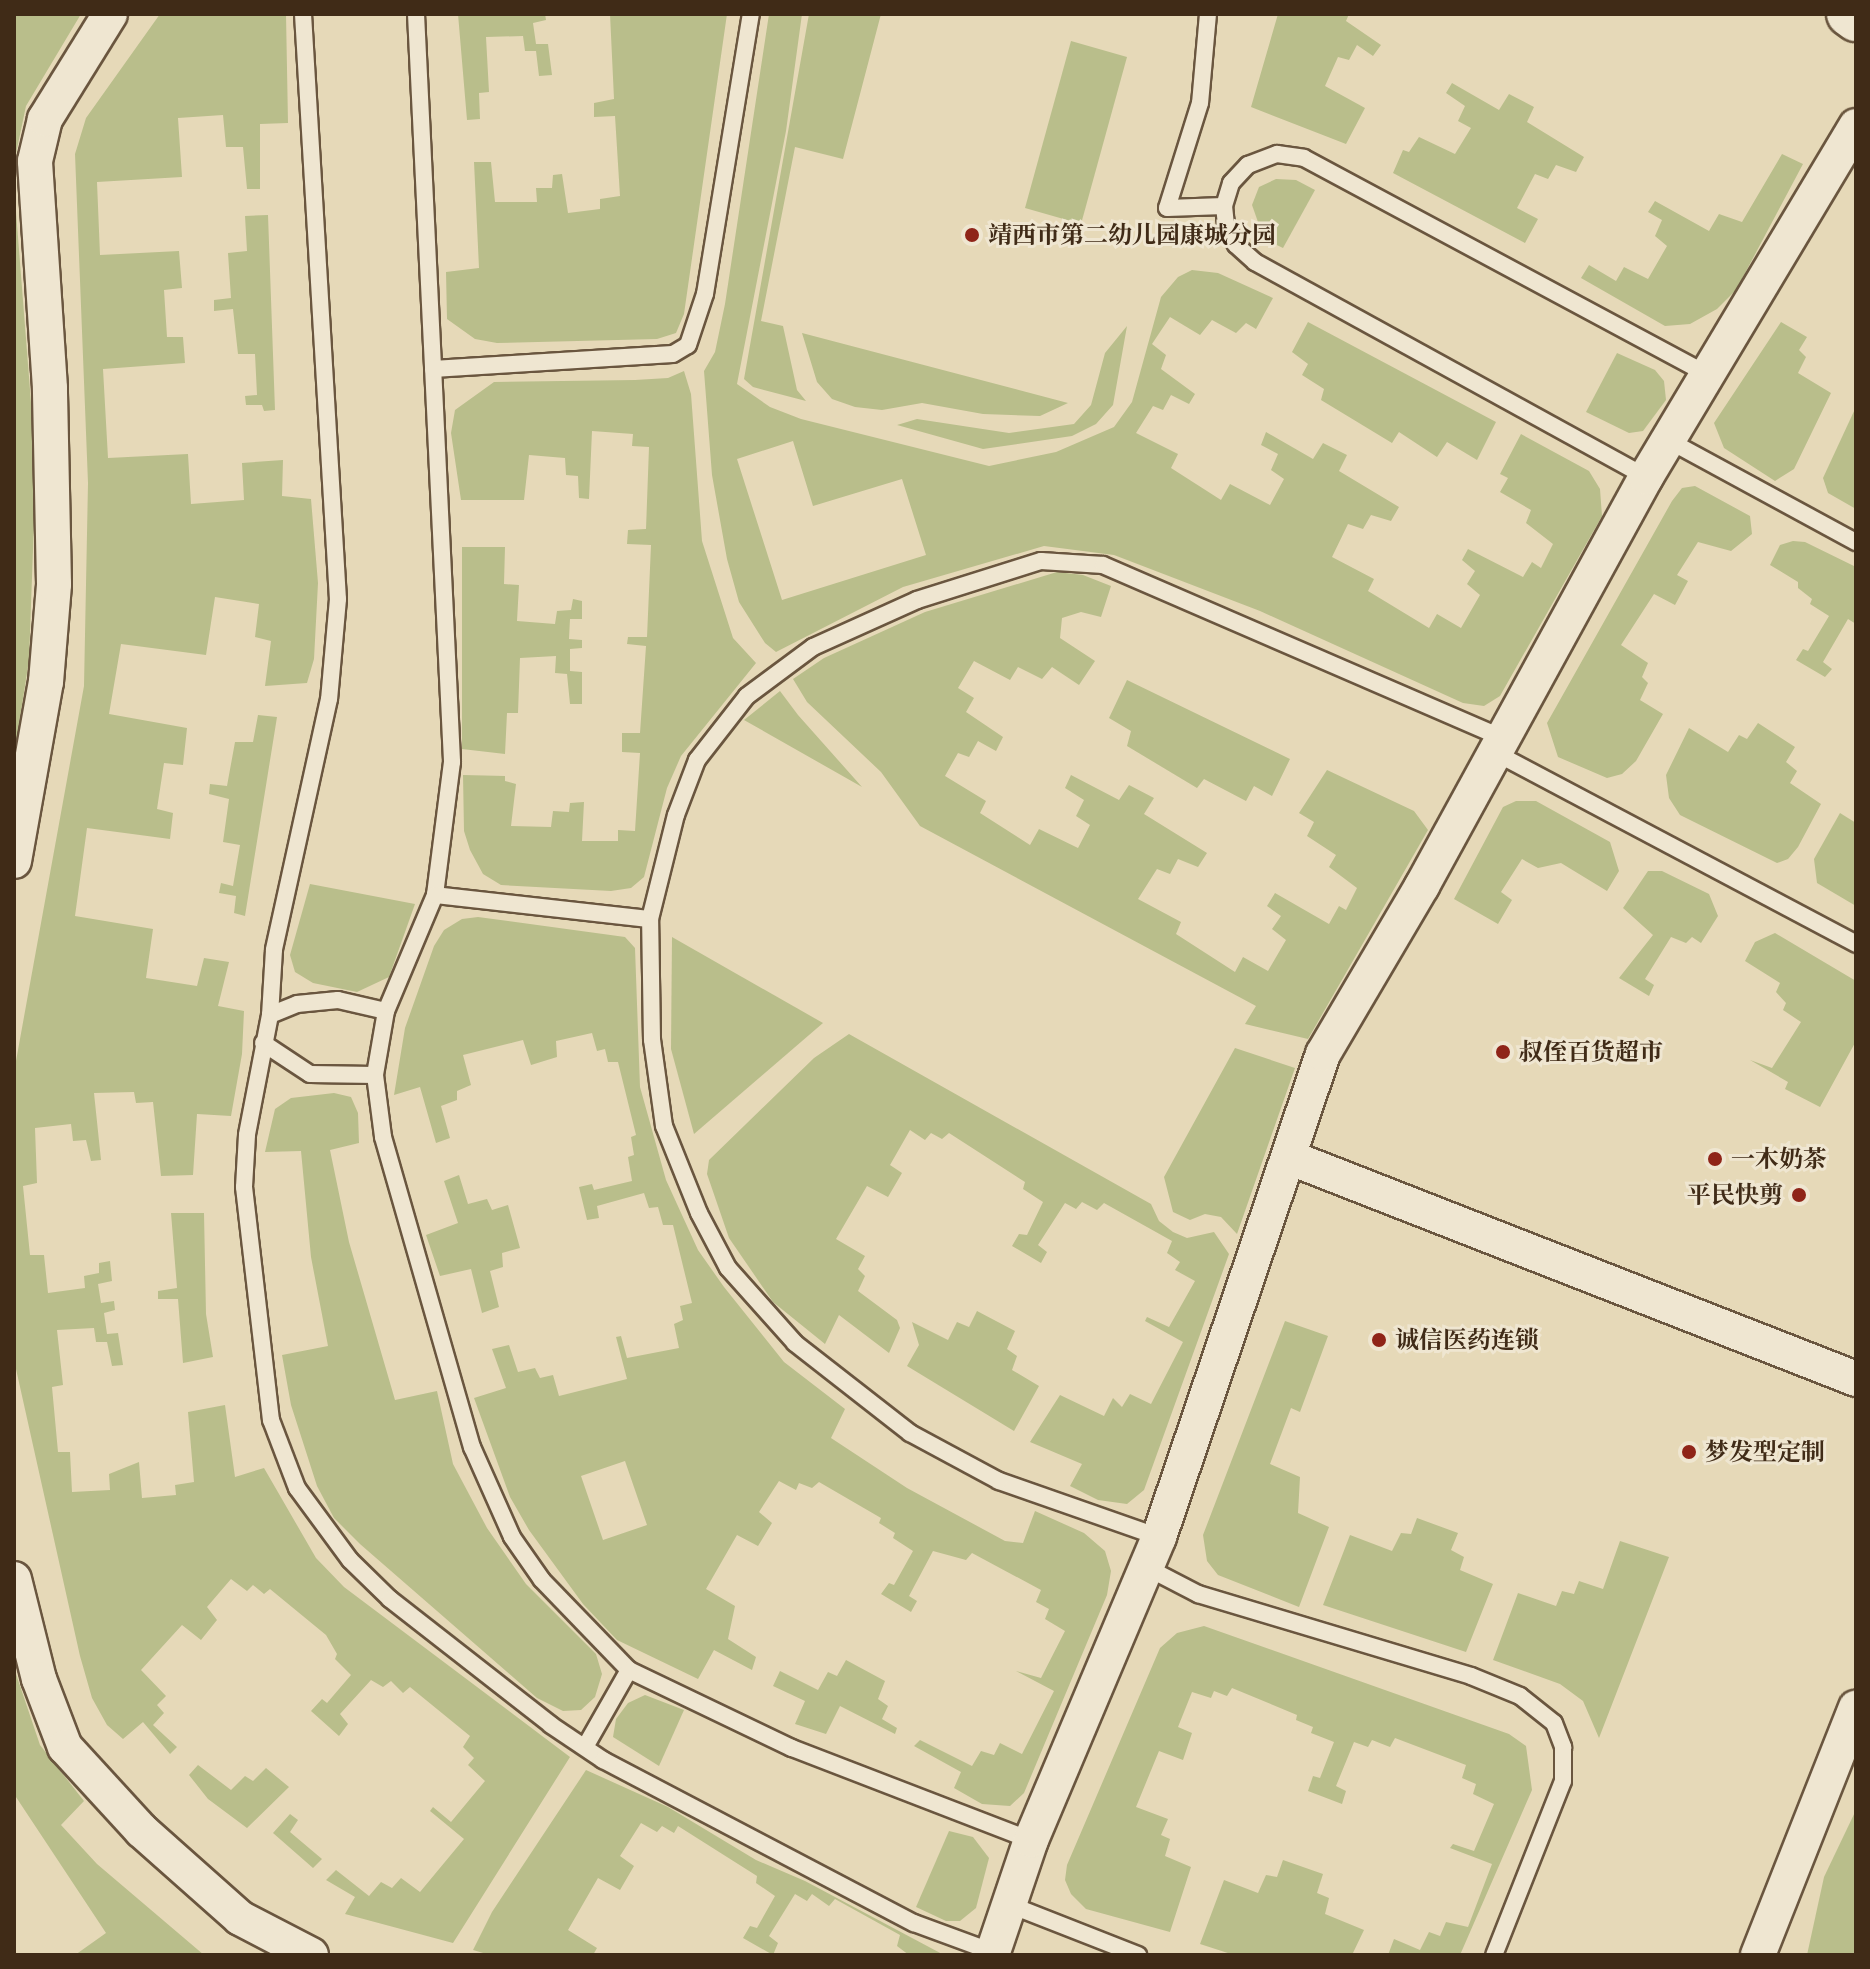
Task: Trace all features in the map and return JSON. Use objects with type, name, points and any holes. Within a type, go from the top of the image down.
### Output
[{"type":"street","points":[[14,861],[46,682],[54,584],[50,388],[35,161],[45,119],[110,14]]},
{"type":"street","points":[[1849,14],[1856,19]]},
{"type":"street","points":[[993,1954],[1006,1903],[1031,1840],[1153,1552],[1291,1158],[1323,1054],[1646,477],[1856,126]]},
{"type":"street","points":[[1291,1158],[1856,1379]]},
{"type":"street","points":[[14,1579],[39,1679],[65,1747],[141,1830],[240,1918],[311,1955]]},
{"type":"street","points":[[1758,1955],[1856,1708]]},
{"type":"lane","points":[[303,14],[338,599],[329,699],[274,950],[270,1015],[263,1043],[244,1187],[271,1420],[297,1488],[322,1528],[390,1599],[585,1747],[914,1923],[993,1954]]},
{"type":"lane","points":[[416,14],[452,762],[435,895],[386,1011],[375,1075],[390,1163],[487,1491],[542,1580],[629,1670],[792,1748],[1031,1840]]},
{"type":"lane","points":[[433,369],[673,354],[688,345],[705,294],[751,14]]},
{"type":"lane","points":[[1208,14],[1200,103],[1167,208],[1224,206]]},
{"type":"lane","points":[[1646,477],[1255,262],[1236,245],[1224,206],[1231,183],[1248,165],[1277,154],[1304,158],[1707,374]]},
{"type":"lane","points":[[1668,440],[1856,542]]},
{"type":"lane","points":[[1494,1955],[1563,1781],[1563,1747],[1554,1723],[1520,1696],[1471,1676],[1198,1594],[1153,1552],[999,1481],[910,1433],[795,1343],[728,1268],[677,1162],[658,1100],[650,919],[676,815],[697,760],[747,696],[776,670],[864,621],[1031,563],[1103,565],[1498,745],[1856,944]]},
{"type":"lane","points":[[435,895],[650,919]]},
{"type":"lane","points":[[270,1015],[297,1004],[338,1000],[386,1011]]},
{"type":"lane","points":[[263,1043],[310,1074],[375,1075]]},
{"type":"lane","points":[[585,1747],[629,1670]]},
{"type":"lane","points":[[1006,1903],[1138,1955]]},
{"type":"green space","points":[[14,14],[81,14],[26,106],[14,163]]},
{"type":"green space","points":[[160,14],[286,14],[288,123],[260,124],[260,189],[247,189],[243,147],[226,147],[223,115],[178,118],[182,177],[97,182],[100,255],[179,251],[182,288],[164,290],[167,337],[183,337],[185,363],[103,369],[108,458],[188,454],[191,504],[244,500],[242,463],[283,460],[282,496],[311,499],[318,583],[314,659],[307,683],[265,686],[271,641],[255,637],[259,604],[215,597],[206,655],[121,644],[109,714],[187,728],[183,765],[164,763],[157,809],[173,813],[170,839],[87,828],[75,916],[153,929],[146,978],[197,986],[204,958],[229,962],[218,1006],[244,1011],[242,1054],[231,1116],[197,1114],[193,1175],[161,1176],[153,1102],[136,1103],[134,1092],[94,1093],[101,1160],[91,1161],[86,1140],[73,1141],[71,1124],[35,1128],[37,1183],[23,1186],[30,1255],[44,1255],[48,1293],[85,1288],[84,1276],[99,1273],[99,1263],[110,1261],[112,1281],[98,1284],[101,1303],[114,1301],[115,1310],[104,1313],[107,1334],[118,1333],[123,1365],[112,1366],[107,1342],[96,1342],[94,1328],[57,1330],[63,1385],[52,1387],[58,1452],[70,1452],[72,1492],[110,1490],[109,1474],[139,1462],[142,1498],[176,1495],[175,1485],[194,1482],[188,1412],[225,1405],[235,1477],[264,1468],[316,1558],[344,1587],[570,1757],[453,1943],[345,1914],[355,1897],[326,1880],[336,1870],[369,1896],[381,1882],[392,1888],[401,1878],[420,1892],[464,1839],[430,1811],[433,1807],[451,1822],[485,1781],[468,1765],[474,1758],[463,1747],[470,1736],[410,1687],[403,1693],[391,1681],[383,1687],[371,1680],[340,1714],[348,1724],[339,1736],[311,1711],[322,1699],[327,1703],[351,1675],[335,1659],[337,1654],[326,1635],[270,1589],[264,1594],[253,1585],[247,1591],[231,1579],[207,1607],[217,1620],[201,1640],[182,1625],[141,1670],[166,1696],[157,1705],[164,1713],[153,1725],[177,1747],[170,1754],[143,1722],[123,1739],[107,1725],[92,1698],[80,1656],[14,1360],[14,1072],[84,686],[88,483],[75,154],[86,118]]},
{"type":"green space","points":[[458,14],[545,14],[546,20],[533,23],[536,44],[548,44],[552,75],[539,76],[536,51],[525,51],[523,36],[486,37],[489,92],[479,93],[480,119],[467,120]]},
{"type":"green space","points":[[610,14],[727,14],[684,314],[676,333],[657,339],[497,343],[475,339],[447,319],[446,272],[479,268],[474,162],[491,162],[495,202],[537,202],[536,188],[552,188],[553,175],[562,174],[568,213],[600,209],[600,199],[620,196],[615,116],[594,117],[594,103],[614,99]]},
{"type":"green space","points":[[769,14],[802,14],[786,131],[737,384],[770,407],[801,419],[989,466],[1056,452],[1114,427],[1132,402],[1161,297],[1178,277],[1192,270],[1218,273],[1273,298],[1256,329],[1246,323],[1236,333],[1212,320],[1200,335],[1170,317],[1152,344],[1166,355],[1161,369],[1195,394],[1189,404],[1171,395],[1163,410],[1153,406],[1136,433],[1178,454],[1171,468],[1221,500],[1230,484],[1270,505],[1284,479],[1271,470],[1278,454],[1261,445],[1266,432],[1313,459],[1323,443],[1347,455],[1339,471],[1399,507],[1391,521],[1371,515],[1363,529],[1348,524],[1332,557],[1374,579],[1368,591],[1429,628],[1437,614],[1461,628],[1480,595],[1467,584],[1475,571],[1462,560],[1468,549],[1523,577],[1532,562],[1541,568],[1553,544],[1526,523],[1531,510],[1500,492],[1508,478],[1500,474],[1521,434],[1589,471],[1600,489],[1602,516],[1500,696],[1484,706],[1463,703],[1260,611],[1114,555],[1044,546],[903,587],[776,652],[765,643],[739,602],[727,559],[712,475],[704,371],[715,352]],"holes":[[[793,441],[813,506],[902,479],[926,555],[782,600],[737,459]]]},
{"type":"green space","points":[[809,14],[881,14],[843,159],[795,147],[761,321],[783,326],[797,390],[806,401],[753,387],[744,379]]},
{"type":"green space","points":[[1278,14],[1349,14],[1346,21],[1381,45],[1373,56],[1357,45],[1349,60],[1338,57],[1325,86],[1365,108],[1346,144],[1251,107]]},
{"type":"green space","points":[[1071,41],[1127,57],[1081,224],[1025,208]]},
{"type":"green space","points":[[1452,83],[1499,110],[1509,94],[1534,107],[1527,122],[1584,157],[1576,172],[1556,165],[1548,179],[1535,174],[1517,208],[1538,219],[1525,243],[1393,173],[1403,150],[1409,152],[1419,137],[1455,154],[1471,128],[1458,121],[1465,106],[1446,93]]},
{"type":"green space","points":[[1782,154],[1803,164],[1736,290],[1717,309],[1690,324],[1665,326],[1581,278],[1589,265],[1616,281],[1624,267],[1648,279],[1667,246],[1655,236],[1662,220],[1648,212],[1655,201],[1709,231],[1719,214],[1742,222]]},
{"type":"green space","points":[[1276,179],[1296,180],[1315,190],[1283,248],[1264,239],[1252,205],[1259,187]]},
{"type":"green space","points":[[14,186],[33,428],[34,522],[29,660],[14,756]]},
{"type":"green space","points":[[268,215],[275,410],[264,411],[262,405],[246,405],[245,396],[257,395],[255,354],[238,354],[233,309],[214,311],[214,300],[231,298],[228,253],[247,251],[245,216]]},
{"type":"green space","points":[[1308,322],[1496,422],[1477,460],[1447,442],[1437,457],[1399,432],[1392,443],[1321,400],[1324,389],[1302,375],[1308,364],[1292,352]]},
{"type":"green space","points":[[1781,322],[1807,337],[1799,350],[1806,357],[1798,373],[1831,393],[1794,469],[1775,481],[1724,448],[1714,423]]},
{"type":"green space","points":[[1127,326],[1113,405],[1096,424],[1072,436],[983,449],[897,425],[917,419],[1009,433],[1074,424],[1091,405],[1105,353]]},
{"type":"green space","points":[[802,333],[1068,403],[1040,416],[983,414],[922,403],[882,410],[855,407],[832,399],[817,382]]},
{"type":"green space","points":[[1617,353],[1655,370],[1664,381],[1666,400],[1643,431],[1629,433],[1586,412]]},
{"type":"green space","points":[[684,371],[691,394],[702,541],[733,638],[756,663],[681,756],[667,788],[644,877],[631,888],[611,891],[501,885],[483,874],[470,850],[464,831],[463,775],[505,776],[505,781],[516,784],[511,826],[551,827],[553,811],[569,812],[570,803],[584,802],[582,841],[618,841],[618,830],[635,831],[640,753],[622,752],[622,733],[640,733],[646,646],[627,644],[628,637],[647,637],[651,545],[627,544],[628,530],[646,529],[649,447],[632,446],[633,434],[592,431],[589,499],[579,498],[578,476],[566,475],[565,458],[529,455],[524,500],[461,500],[451,433],[455,410],[494,382],[635,380],[668,378]]},
{"type":"green space","points":[[1855,409],[1856,509],[1828,493],[1823,478]]},
{"type":"green space","points":[[1695,486],[1750,516],[1752,534],[1731,551],[1698,542],[1677,575],[1688,581],[1675,605],[1654,594],[1621,645],[1648,663],[1642,677],[1648,683],[1640,700],[1663,714],[1636,761],[1622,774],[1607,778],[1558,757],[1547,723],[1672,501],[1682,488]]},
{"type":"green space","points":[[1793,541],[1805,542],[1856,567],[1856,624],[1848,619],[1823,662],[1832,669],[1825,677],[1796,660],[1803,649],[1808,651],[1829,616],[1810,604],[1812,599],[1798,588],[1798,582],[1770,565],[1780,545]]},
{"type":"green space","points":[[462,547],[505,547],[504,584],[519,585],[517,621],[555,624],[557,611],[571,610],[573,599],[582,601],[582,619],[570,619],[569,639],[582,640],[582,648],[570,649],[570,671],[582,672],[582,704],[570,704],[567,674],[555,673],[556,656],[520,658],[518,713],[507,713],[505,754],[462,749]]},
{"type":"green space","points":[[1057,572],[1083,575],[1111,586],[1101,617],[1081,612],[1062,618],[1060,638],[1095,661],[1079,685],[1052,667],[1042,679],[1018,667],[1010,680],[974,661],[958,688],[974,698],[966,712],[1003,737],[996,751],[978,741],[969,757],[958,753],[945,776],[986,801],[980,813],[1030,845],[1039,829],[1078,848],[1090,825],[1076,816],[1084,800],[1065,788],[1071,775],[1119,800],[1129,785],[1154,798],[1144,814],[1207,853],[1198,867],[1178,859],[1170,874],[1157,869],[1138,899],[1181,922],[1176,934],[1235,972],[1243,957],[1268,971],[1286,940],[1272,929],[1281,916],[1267,906],[1275,893],[1329,924],[1339,906],[1346,910],[1357,888],[1329,867],[1336,855],[1307,836],[1314,822],[1299,813],[1327,770],[1414,811],[1428,830],[1308,1039],[1245,1024],[1256,1006],[920,826],[881,772],[807,702],[793,679],[824,658],[925,612]]},
{"type":"green space","points":[[1127,680],[1290,759],[1272,796],[1254,786],[1246,801],[1204,779],[1197,788],[1127,746],[1131,731],[1109,718]]},
{"type":"green space","points":[[780,691],[798,715],[862,787],[744,720]]},
{"type":"green space","points":[[258,715],[277,717],[245,916],[234,913],[236,896],[219,893],[221,883],[233,886],[240,845],[223,842],[229,799],[209,794],[210,784],[227,786],[235,742],[253,742]]},
{"type":"green space","points":[[1758,723],[1795,747],[1786,762],[1797,771],[1790,783],[1821,804],[1798,847],[1788,859],[1777,863],[1680,815],[1669,798],[1666,775],[1689,728],[1728,752],[1739,735],[1747,739]]},
{"type":"green space","points":[[1516,801],[1536,801],[1610,842],[1619,871],[1607,891],[1561,863],[1538,868],[1522,859],[1501,892],[1512,900],[1498,924],[1454,899],[1503,807]]},
{"type":"green space","points":[[1840,813],[1856,823],[1856,906],[1817,883],[1814,859]]},
{"type":"green space","points":[[1648,871],[1662,871],[1709,894],[1718,916],[1701,943],[1692,937],[1686,943],[1671,937],[1645,979],[1654,985],[1649,996],[1619,978],[1653,935],[1623,908]]},
{"type":"green space","points":[[310,884],[415,904],[389,977],[357,992],[313,983],[295,972],[290,955]]},
{"type":"green space","points":[[478,917],[625,937],[635,948],[640,1087],[666,1180],[698,1250],[724,1287],[784,1362],[845,1409],[831,1438],[907,1488],[1005,1541],[1023,1543],[1035,1511],[1084,1533],[1105,1551],[1111,1571],[1107,1595],[1024,1793],[1010,1806],[982,1804],[954,1788],[961,1772],[914,1746],[920,1740],[972,1766],[981,1751],[994,1755],[1000,1743],[1022,1754],[1054,1691],[1016,1671],[1041,1678],[1065,1631],[1045,1619],[1049,1609],[1036,1602],[1041,1590],[972,1553],[966,1560],[933,1551],[909,1596],[917,1601],[911,1612],[881,1594],[889,1583],[894,1585],[913,1551],[893,1538],[895,1533],[879,1523],[881,1518],[819,1482],[812,1488],[799,1483],[796,1490],[779,1481],[759,1512],[772,1523],[758,1546],[737,1535],[706,1589],[735,1606],[728,1639],[756,1657],[752,1670],[714,1650],[698,1679],[617,1640],[583,1604],[529,1530],[510,1497],[474,1398],[506,1388],[492,1349],[509,1345],[518,1372],[535,1368],[540,1378],[553,1375],[559,1396],[627,1379],[616,1337],[621,1336],[627,1358],[679,1348],[674,1324],[683,1320],[680,1306],[692,1303],[673,1225],[663,1225],[658,1207],[649,1208],[644,1193],[597,1206],[599,1218],[587,1220],[579,1187],[592,1184],[594,1190],[632,1181],[628,1157],[634,1155],[631,1137],[636,1135],[618,1062],[608,1062],[605,1049],[597,1051],[592,1033],[556,1041],[557,1057],[531,1065],[523,1040],[463,1055],[471,1085],[457,1091],[457,1100],[441,1106],[450,1138],[436,1143],[420,1087],[394,1095],[405,1028],[434,946],[444,930],[462,919]],"holes":[[[625,1461],[647,1525],[603,1540],[581,1476]]]},
{"type":"green space","points":[[1775,933],[1856,981],[1856,1041],[1820,1107],[1785,1089],[1788,1082],[1750,1060],[1772,1068],[1801,1022],[1783,1010],[1786,1003],[1776,992],[1780,983],[1745,961],[1755,942]]},
{"type":"green space","points":[[672,937],[823,1023],[694,1134],[671,1049]]},
{"type":"green space","points":[[849,1034],[1151,1204],[1159,1221],[1173,1232],[1187,1238],[1214,1232],[1229,1254],[1144,1490],[1127,1504],[1098,1500],[1070,1486],[1082,1464],[1030,1442],[1060,1395],[1104,1416],[1113,1398],[1122,1407],[1130,1394],[1151,1404],[1183,1342],[1145,1321],[1147,1317],[1169,1327],[1195,1281],[1175,1270],[1180,1262],[1167,1253],[1172,1241],[1104,1203],[1097,1210],[1082,1202],[1076,1209],[1065,1203],[1038,1245],[1047,1252],[1041,1263],[1012,1246],[1019,1234],[1027,1235],[1043,1202],[1023,1189],[1025,1182],[949,1133],[942,1139],[931,1133],[925,1140],[910,1130],[890,1165],[902,1173],[888,1197],[867,1186],[836,1239],[865,1256],[858,1269],[865,1276],[858,1291],[897,1320],[900,1328],[889,1353],[839,1315],[825,1344],[773,1302],[729,1238],[707,1174],[709,1160],[814,1058]]},
{"type":"green space","points":[[1235,1048],[1295,1068],[1237,1234],[1221,1217],[1205,1214],[1190,1220],[1173,1212],[1164,1177]]},
{"type":"green space","points":[[334,1093],[351,1097],[358,1113],[359,1143],[330,1150],[349,1242],[395,1400],[437,1391],[453,1464],[487,1528],[526,1584],[596,1654],[602,1674],[595,1697],[581,1710],[563,1711],[537,1698],[360,1544],[334,1518],[317,1486],[291,1405],[282,1355],[328,1346],[311,1257],[301,1151],[265,1152],[275,1109],[291,1098]]},
{"type":"green space","points":[[459,1175],[468,1204],[487,1199],[492,1210],[508,1205],[520,1248],[502,1253],[503,1267],[490,1271],[499,1307],[482,1313],[471,1269],[440,1276],[426,1235],[458,1223],[444,1181]]},
{"type":"green space","points":[[171,1213],[204,1213],[206,1314],[213,1357],[183,1363],[178,1299],[158,1299],[158,1291],[177,1288]]},
{"type":"green space","points":[[977,1311],[1015,1331],[1007,1349],[1017,1356],[1012,1370],[1039,1386],[1014,1431],[907,1366],[919,1345],[912,1322],[948,1340],[957,1322],[969,1327]]},
{"type":"green space","points":[[1285,1321],[1328,1336],[1300,1412],[1291,1408],[1270,1464],[1300,1477],[1298,1513],[1329,1527],[1299,1607],[1218,1575],[1207,1561],[1203,1535]]},
{"type":"green space","points":[[1417,1518],[1458,1533],[1451,1550],[1464,1557],[1460,1570],[1493,1584],[1466,1652],[1323,1605],[1350,1535],[1392,1551],[1401,1533],[1411,1534]]},
{"type":"green space","points":[[1620,1541],[1669,1557],[1599,1738],[1583,1701],[1560,1684],[1493,1660],[1518,1593],[1556,1606],[1562,1591],[1574,1594],[1579,1581],[1603,1589]]},
{"type":"green space","points":[[1204,1626],[1509,1734],[1526,1746],[1532,1790],[1460,1955],[1388,1955],[1394,1939],[1420,1950],[1429,1932],[1440,1936],[1446,1922],[1468,1927],[1492,1864],[1450,1848],[1453,1844],[1474,1851],[1494,1804],[1473,1794],[1476,1784],[1462,1778],[1466,1765],[1395,1738],[1390,1747],[1372,1740],[1368,1747],[1354,1742],[1336,1786],[1346,1791],[1342,1804],[1308,1791],[1313,1776],[1320,1778],[1334,1742],[1311,1733],[1313,1727],[1296,1720],[1297,1715],[1232,1688],[1227,1696],[1214,1691],[1211,1698],[1192,1692],[1178,1727],[1192,1733],[1183,1760],[1159,1751],[1136,1807],[1168,1819],[1161,1835],[1170,1839],[1165,1856],[1191,1867],[1170,1932],[1086,1909],[1071,1894],[1065,1880],[1067,1865],[1160,1648],[1177,1633]]},
{"type":"green space","points":[[846,1660],[885,1681],[878,1699],[888,1706],[882,1719],[897,1728],[895,1734],[840,1706],[826,1734],[795,1724],[805,1701],[773,1686],[780,1671],[818,1690],[828,1672],[837,1676]]},
{"type":"green space","points":[[14,1668],[40,1745],[84,1801],[61,1825],[97,1864],[204,1955],[75,1955],[106,1933],[14,1794]]},
{"type":"green space","points":[[645,1695],[684,1710],[659,1766],[613,1737],[616,1719],[628,1703]]},
{"type":"green space","points":[[198,1765],[231,1790],[245,1776],[253,1781],[266,1768],[289,1787],[247,1828],[208,1799],[189,1775]]},
{"type":"green space","points":[[586,1770],[668,1807],[756,1860],[805,1881],[944,1955],[909,1955],[897,1946],[900,1935],[835,1899],[829,1906],[812,1894],[807,1901],[795,1894],[769,1936],[778,1943],[773,1955],[743,1938],[750,1926],[757,1928],[775,1896],[756,1883],[757,1876],[678,1826],[674,1833],[662,1826],[657,1832],[641,1823],[620,1856],[634,1866],[620,1890],[598,1878],[568,1930],[597,1948],[593,1955],[490,1955],[473,1950],[492,1912]]},
{"type":"green space","points":[[1856,1810],[1856,1955],[1807,1955],[1824,1877]]},
{"type":"green space","points":[[290,1814],[298,1820],[290,1832],[322,1859],[313,1868],[273,1833]]},
{"type":"green space","points":[[949,1831],[973,1837],[989,1858],[976,1908],[960,1921],[946,1921],[916,1907]]},
{"type":"green space","points":[[1283,1860],[1323,1874],[1317,1893],[1329,1898],[1325,1914],[1364,1930],[1352,1955],[1234,1955],[1200,1944],[1224,1880],[1258,1893],[1266,1875],[1277,1877]]},
{"type":"place","name":"靖西市第二幼儿园康城分园","points":[[972,235]]},
{"type":"place","name":"叔侄百货超市","points":[[1503,1052]]},
{"type":"place","name":"一木奶茶","points":[[1715,1159]]},
{"type":"place","name":"平民快剪","points":[[1799,1195]]},
{"type":"place","name":"诚信医药连锁","points":[[1379,1340]]},
{"type":"place","name":"梦发型定制","points":[[1689,1452]]}]
